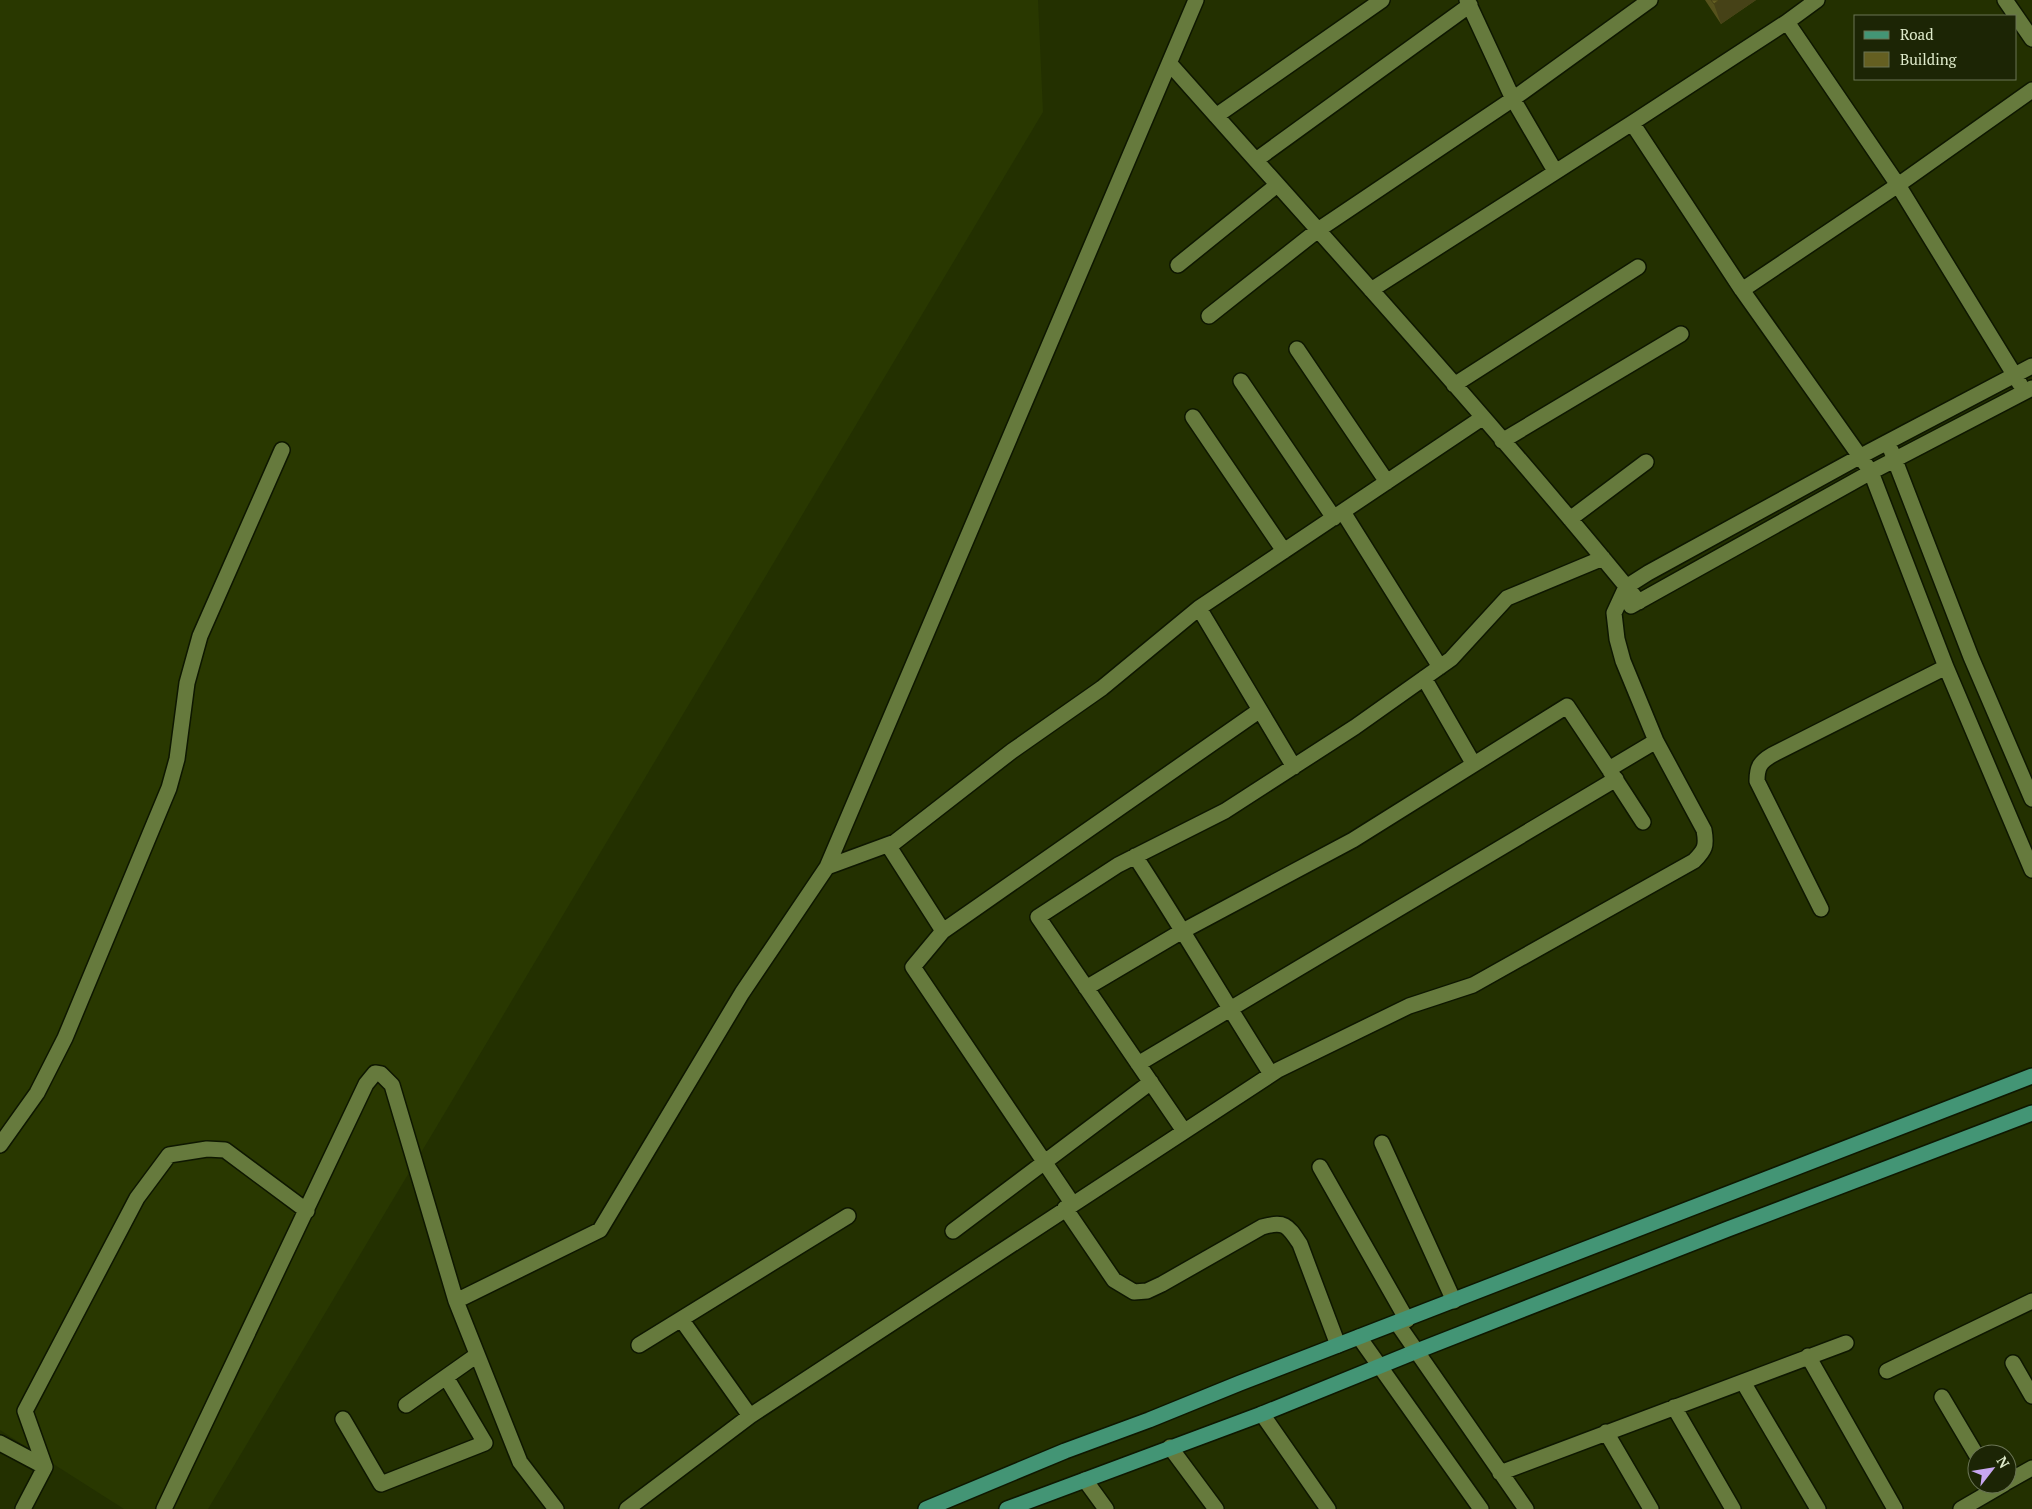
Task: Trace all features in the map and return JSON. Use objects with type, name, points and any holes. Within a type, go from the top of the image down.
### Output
[{"type":"main road","points":[[926,1509],[1064,1452],[2032,1076]]},
{"type":"main road","points":[[1007,1509],[1262,1414],[1719,1232],[2032,1113]]},
{"type":"street","points":[[456,1301],[600,1230],[742,992],[827,867],[1196,0]]},
{"type":"street","points":[[1216,116],[1382,0]]},
{"type":"street","points":[[1209,316],[1318,230],[1513,100],[1650,0]]},
{"type":"street","points":[[1371,290],[1632,123],[1787,22],[1817,0]]},
{"type":"street","points":[[2005,0],[2015,15]]},
{"type":"street","points":[[1256,160],[1469,3],[1513,100],[1555,171]]},
{"type":"street","points":[[2017,17],[2032,39]]},
{"type":"street","points":[[1614,614],[1639,602],[1895,459],[2028,390],[2015,376],[1898,185],[1787,22]]},
{"type":"street","points":[[1170,64],[1454,385],[1639,602]]},
{"type":"street","points":[[1742,290],[1898,185],[2032,90]]},
{"type":"street","points":[[1632,123],[1742,290],[1871,472],[1946,667],[2032,870]]},
{"type":"street","points":[[1178,264],[1277,185]]},
{"type":"street","points":[[1454,385],[1638,267]]},
{"type":"street","points":[[1502,441],[1681,334]]},
{"type":"street","points":[[1297,349],[1387,482]]},
{"type":"street","points":[[627,1509],[750,1416],[1271,1074],[1409,1006],[1473,985],[1694,860],[1701,854],[1706,843],[1704,830],[1656,742],[1623,661],[1617,639],[1614,614],[1626,587],[1648,573],[1861,456],[2032,366]]},
{"type":"street","points":[[1241,381],[1338,515],[1440,666]]},
{"type":"street","points":[[1193,416],[1284,551]]},
{"type":"street","points":[[827,867],[895,842],[1012,750],[1102,688],[1199,608],[1482,418]]},
{"type":"street","points":[[1887,442],[1971,657],[2031,792],[2004,804]]},
{"type":"street","points":[[0,1144],[38,1093],[65,1038],[170,788],[177,759],[187,683],[200,636],[282,450]]},
{"type":"street","points":[[1570,519],[1646,462]]},
{"type":"street","points":[[1184,1131],[1038,917],[1118,865],[1225,811],[1355,727],[1451,659],[1507,598],[1603,558]]},
{"type":"street","points":[[1199,608],[1294,767]]},
{"type":"street","points":[[1821,909],[1758,781],[1757,770],[1762,762],[1772,755],[1946,667]]},
{"type":"street","points":[[1424,678],[1473,763]]},
{"type":"street","points":[[1086,988],[1183,931],[1353,840],[1473,763],[1567,706],[1643,822]]},
{"type":"street","points":[[1260,710],[944,931],[913,967],[1044,1161],[1068,1206],[1114,1280],[1134,1292],[1147,1291],[1262,1227],[1274,1223],[1283,1224],[1291,1231],[1300,1244],[1338,1345]]},
{"type":"street","points":[[1138,1064],[1230,1010],[1613,774],[1656,742]]},
{"type":"street","points":[[888,844],[944,931]]},
{"type":"street","points":[[1135,856],[1271,1074]]},
{"type":"street","points":[[164,1509],[366,1084],[375,1073],[381,1074],[392,1085],[456,1301],[520,1462],[556,1509]]},
{"type":"street","points":[[953,1231],[1151,1082]]},
{"type":"street","points":[[1382,1143],[1454,1301]]},
{"type":"street","points":[[23,1509],[45,1467],[25,1411],[137,1198],[169,1155],[207,1149],[225,1150],[307,1211]]},
{"type":"street","points":[[1320,1167],[1417,1351],[1526,1509]]},
{"type":"street","points":[[638,1344],[848,1216]]},
{"type":"street","points":[[1887,1371],[2032,1301]]},
{"type":"street","points":[[681,1319],[750,1416]]},
{"type":"street","points":[[1359,1337],[1481,1509]]},
{"type":"street","points":[[1500,1473],[1846,1343]]},
{"type":"street","points":[[406,1405],[477,1355]]},
{"type":"street","points":[[1808,1356],[1895,1509]]},
{"type":"street","points":[[2013,1363],[2032,1396]]},
{"type":"street","points":[[343,1418],[381,1484],[484,1443],[446,1377]]},
{"type":"street","points":[[1743,1382],[1818,1509]]},
{"type":"street","points":[[1942,1396],[1970,1444]]},
{"type":"street","points":[[1674,1407],[1733,1509]]},
{"type":"street","points":[[1262,1414],[1328,1509]]},
{"type":"street","points":[[1606,1432],[1651,1509]]},
{"type":"street","points":[[0,1443],[45,1467]]},
{"type":"street","points":[[1170,1447],[1216,1509]]},
{"type":"street","points":[[2017,1476],[2032,1468]]},
{"type":"street","points":[[1085,1480],[1106,1509]]},
{"type":"street","points":[[1961,1509],[1985,1494]]},
{"type":"shaded area","points":[[0,0],[1038,0],[1043,112],[208,1509],[124,1509],[0,1430]]},
{"type":"building","points":[[1711,0],[1719,0],[1714,4]]}]
